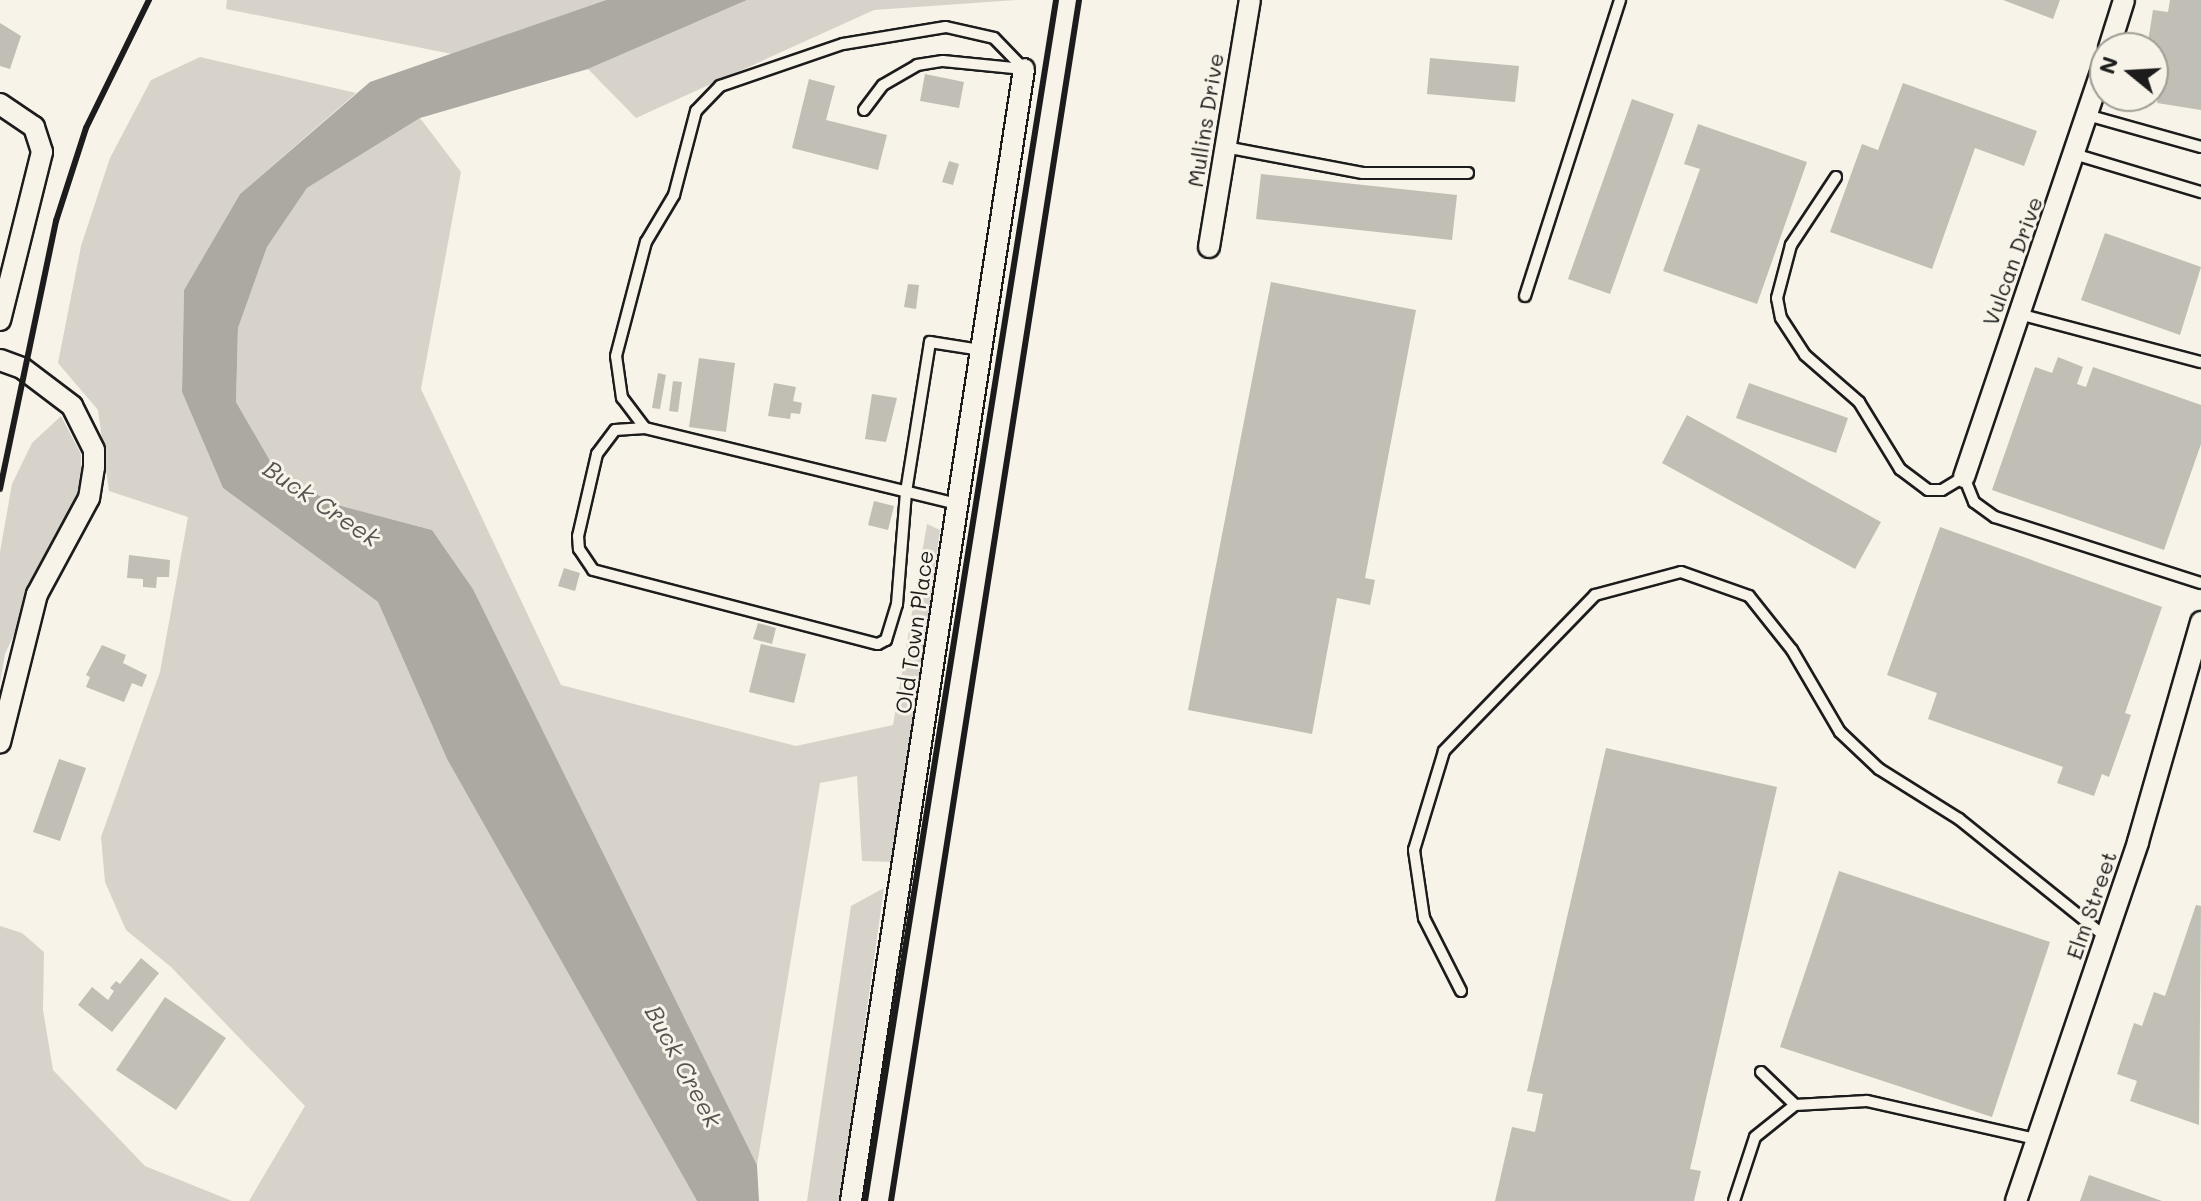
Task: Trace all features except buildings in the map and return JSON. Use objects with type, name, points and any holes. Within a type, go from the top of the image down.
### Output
[{"type":"street","name":"Mullins Drive","points":[[1209,247],[1250,0]]},
{"type":"street","points":[[2114,32],[2124,0]]},
{"type":"street","name":"Old Town Place","points":[[851,1201],[1024,69]]},
{"type":"street","points":[[0,104],[34,127],[42,152],[0,320]]},
{"type":"street","name":"Vulcan Drive","points":[[1964,477],[2089,109]]},
{"type":"street","points":[[0,360],[22,368],[72,406],[94,450],[94,467],[89,498],[37,594],[0,742]]},
{"type":"street","name":"Elm Street","points":[[2016,1201],[2106,937],[2201,622]]},
{"type":"lane","points":[[1525,296],[1620,0]]},
{"type":"lane","points":[[645,428],[622,398],[616,356],[646,242],[674,195],[703,98],[741,76],[843,44],[912,29],[973,30],[1011,51],[1024,69]]},
{"type":"lane","points":[[864,110],[883,85],[917,65],[943,61],[1024,69]]},
{"type":"lane","points":[[2087,115],[2201,147]]},
{"type":"lane","points":[[1225,147],[1363,173],[1468,173]]},
{"type":"lane","points":[[2074,154],[2201,192]]},
{"type":"lane","points":[[1836,177],[1791,245],[1777,298],[1781,318],[1805,355],[1859,402],[1914,483],[1942,490],[1964,477],[1974,502],[1995,517],[2201,583]]},
{"type":"lane","points":[[2019,314],[2201,362]]},
{"type":"lane","points":[[957,504],[906,492],[645,428],[615,430],[597,454],[578,536],[579,549],[593,570],[871,645],[886,640],[895,616],[907,527],[906,492],[930,342],[981,350]]},
{"type":"lane","points":[[1461,991],[1424,918],[1414,850],[1444,751],[1595,595],[1681,572],[1749,596],[1792,650],[1840,732],[1879,769],[1959,819],[2106,937]]},
{"type":"lane","points":[[1761,1072],[1795,1105]]},
{"type":"lane","points":[[1734,1201],[1755,1137],[1795,1105],[1867,1101],[2036,1139]]},
{"type":"shaded area","points":[[227,0],[606,0],[452,54],[226,9]]},
{"type":"shaded area","points":[[747,0],[1016,0],[874,10],[636,118],[588,69]]},
{"type":"shaded area","points":[[200,57],[356,93],[240,194],[184,290],[182,392],[223,488],[378,602],[447,759],[697,1201],[249,1201],[305,1106],[171,967],[126,930],[105,882],[101,837],[160,672],[188,517],[109,491],[98,410],[58,363],[81,246],[110,158],[151,80]]},
{"type":"shaded area","points":[[420,118],[461,172],[421,389],[561,685],[796,746],[893,725],[927,524],[940,530],[895,862],[862,861],[857,776],[820,783],[757,1165],[473,589],[432,530],[334,504],[276,471],[236,402],[238,328],[267,247],[307,188]]},
{"type":"shaded area","points":[[61,416],[81,454],[81,490],[5,654],[0,683],[0,552],[12,484],[32,443]]},
{"type":"shaded area","points":[[884,888],[840,1201],[807,1201],[851,906]]},
{"type":"shaded area","points":[[0,926],[22,933],[44,952],[43,1010],[53,1070],[145,1166],[232,1201],[0,1201]]},
{"type":"water","name":"Buck Creek","points":[[606,0],[747,0],[588,69],[420,118],[307,188],[267,247],[238,328],[236,402],[276,471],[334,504],[432,530],[473,589],[757,1165],[759,1201],[697,1201],[447,759],[378,602],[223,488],[182,392],[184,290],[240,194],[370,82]]},
{"type":"railway","points":[[0,489],[56,221],[86,128],[149,0]]},
{"type":"railway","points":[[865,1201],[1056,0]]},
{"type":"railway","points":[[891,1201],[1079,0]]}]
